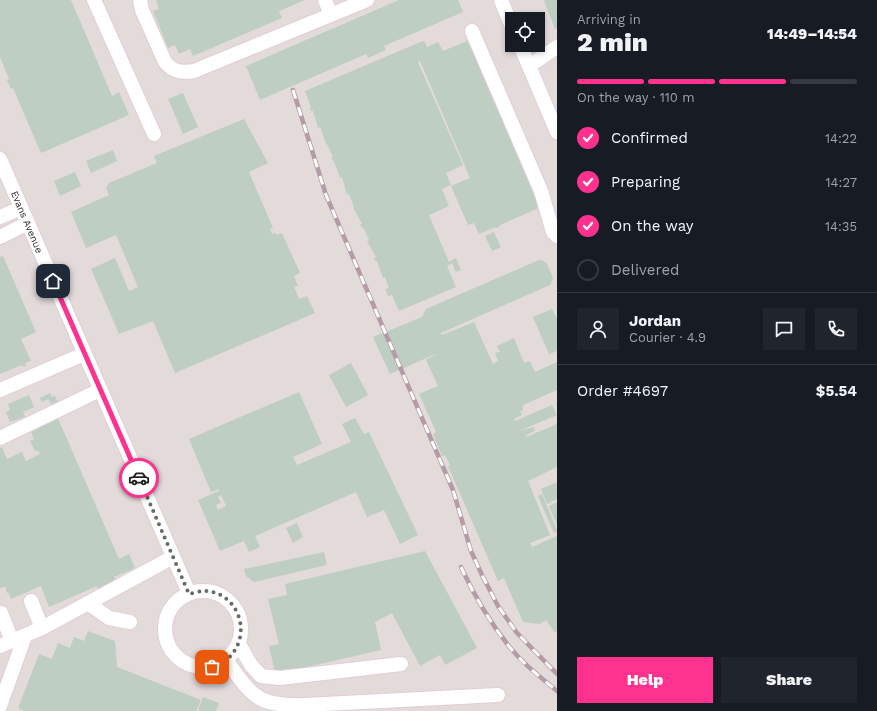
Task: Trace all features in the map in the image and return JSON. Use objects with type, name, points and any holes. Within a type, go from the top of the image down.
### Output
[{"type":"lane","points":[[94,0],[154,134]]},
{"type":"lane","points":[[140,0],[142,10],[164,62],[169,68],[184,72],[194,72],[368,0]]},
{"type":"lane","points":[[325,0],[331,15]]},
{"type":"lane","points":[[501,0],[506,12]]},
{"type":"lane","points":[[472,31],[538,184],[553,232],[557,236]]},
{"type":"lane","points":[[529,66],[557,47]]},
{"type":"lane","points":[[523,52],[529,66],[550,100],[557,132]]},
{"type":"lane","name":"Evans Avenue","points":[[0,159],[189,594]]},
{"type":"lane","points":[[0,217],[21,208]]},
{"type":"lane","points":[[0,237],[28,223]]},
{"type":"lane","points":[[0,390],[84,354]]},
{"type":"lane","points":[[0,438],[100,390]]},
{"type":"lane","points":[[1,613],[6,644],[42,628],[173,557]]},
{"type":"lane","points":[[204,591],[215,592],[227,599],[234,606],[240,618],[242,631],[239,644],[232,655],[226,660],[212,667],[197,667],[186,663],[176,656],[168,645],[165,634],[166,620],[171,609],[179,600],[189,594],[204,591]]},
{"type":"lane","points":[[31,601],[42,628]]},
{"type":"lane","points":[[88,603],[109,618],[130,622]]},
{"type":"lane","points":[[0,706],[25,636]]},
{"type":"lane","points":[[239,644],[251,665],[261,676],[280,678],[401,664]]},
{"type":"lane","points":[[226,660],[250,693],[268,702],[278,704],[304,705],[498,696]]},
{"type":"shaded area","points":[[0,0],[557,0],[557,711],[0,711]]},
{"type":"building","points":[[0,0],[71,0],[112,96],[119,92],[129,115],[41,153],[13,88],[11,89],[7,80],[9,79],[0,57]]},
{"type":"building","points":[[156,0],[305,0],[279,11],[282,18],[193,56],[190,49],[179,54],[175,45],[168,48],[153,11],[159,9]]},
{"type":"building","points":[[399,0],[458,0],[463,12],[384,46],[386,50],[368,58],[366,54],[260,100],[246,66]]},
{"type":"building","points":[[556,0],[557,2],[557,28],[555,29],[544,1]]},
{"type":"building","points":[[469,40],[541,207],[500,225],[497,228],[496,227],[479,234],[474,223],[468,225],[451,186],[470,178],[420,61],[418,62],[463,165],[446,173],[451,185],[442,189],[449,206],[429,215],[449,262],[456,258],[461,270],[456,272],[452,263],[447,266],[456,287],[399,311],[392,295],[388,296],[385,289],[389,288],[385,277],[383,278],[377,261],[376,262],[374,258],[376,257],[367,241],[369,240],[360,224],[362,224],[353,207],[349,194],[347,195],[342,177],[340,178],[320,127],[318,128],[305,91],[424,41],[427,47],[438,42],[443,51]]},
{"type":"building","points":[[183,93],[198,127],[183,134],[168,99]]},
{"type":"building","points":[[244,119],[268,163],[249,172],[273,228],[270,229],[272,234],[276,233],[277,235],[282,233],[300,273],[294,276],[298,286],[294,287],[299,299],[307,296],[315,313],[175,373],[153,321],[119,334],[91,269],[115,258],[129,291],[138,287],[116,235],[86,248],[71,212],[109,195],[106,188],[109,183],[157,163],[154,156]]},
{"type":"building","points":[[113,150],[117,161],[91,173],[86,161]]},
{"type":"building","points":[[75,172],[81,186],[60,196],[54,181]]},
{"type":"building","points":[[494,232],[501,247],[492,251],[485,236]]},
{"type":"building","points":[[3,256],[36,332],[21,339],[31,361],[25,363],[26,366],[23,367],[22,365],[0,374],[0,257]]},
{"type":"building","points":[[542,260],[547,264],[553,278],[550,285],[441,333],[442,335],[474,322],[493,364],[498,361],[495,353],[500,352],[497,346],[514,338],[524,363],[530,361],[535,372],[557,362],[557,390],[523,405],[523,410],[520,411],[522,415],[514,419],[515,421],[552,405],[557,415],[519,431],[534,427],[535,431],[526,435],[526,437],[557,424],[557,467],[528,481],[550,535],[530,543],[532,547],[557,536],[557,631],[555,633],[546,620],[540,624],[523,622],[504,578],[498,581],[448,466],[450,465],[445,455],[442,456],[433,434],[436,432],[419,394],[438,386],[426,360],[438,353],[390,374],[373,337],[422,317],[426,309]]},
{"type":"building","points":[[552,309],[557,318],[557,351],[549,354],[533,317]]},
{"type":"building","points":[[351,363],[368,395],[346,407],[329,375]]},
{"type":"building","points":[[299,392],[322,444],[293,457],[297,465],[351,442],[342,424],[355,418],[364,434],[369,432],[418,535],[400,544],[384,510],[367,517],[356,492],[255,536],[260,547],[249,552],[244,541],[220,551],[198,500],[219,491],[219,489],[211,492],[189,439]],"holes":[[[221,495],[226,506],[218,510],[216,505],[221,503],[218,497]]]},
{"type":"building","points":[[50,393],[52,397],[55,396],[58,403],[52,406],[48,399],[42,402],[40,398]]},
{"type":"building","points":[[29,395],[34,407],[23,412],[25,417],[10,422],[6,412],[10,410],[8,404]]},
{"type":"building","points":[[57,416],[119,559],[129,554],[135,568],[114,577],[116,581],[98,589],[97,586],[49,607],[41,586],[11,599],[8,592],[6,593],[6,587],[0,588],[0,448],[2,447],[7,459],[22,452],[26,461],[40,454],[38,450],[35,451],[30,441],[34,439],[29,428]]},
{"type":"building","points":[[557,482],[557,499],[547,504],[541,489]]},
{"type":"building","points":[[542,494],[557,532],[554,533],[538,496]]},
{"type":"building","points":[[557,502],[557,525],[549,506]]},
{"type":"building","points":[[297,523],[303,537],[293,543],[286,528]]},
{"type":"building","points":[[425,551],[477,648],[445,665],[440,655],[420,666],[392,613],[375,622],[381,650],[298,669],[275,672],[269,646],[279,644],[268,599],[287,595],[285,584]]},
{"type":"building","points":[[324,552],[327,565],[254,582],[246,576],[244,569]]},
{"type":"building","points":[[88,631],[115,641],[117,667],[201,700],[196,711],[24,711],[18,708],[39,654],[52,659],[58,643],[70,648],[74,637],[84,641]]},
{"type":"building","points":[[203,697],[219,703],[216,711],[198,711]]},
{"type":"railway","points":[[293,90],[326,195],[453,490],[471,551],[498,606],[517,633],[557,674]]},
{"type":"railway","points":[[461,567],[482,608],[513,652],[557,691]]},
{"type":"way so far","points":[[139,478],[189,594],[204,591],[215,592],[227,599],[234,606],[240,618],[242,631],[239,644],[232,655],[212,667]]},
{"type":"route","points":[[53,281],[139,478]]}]
